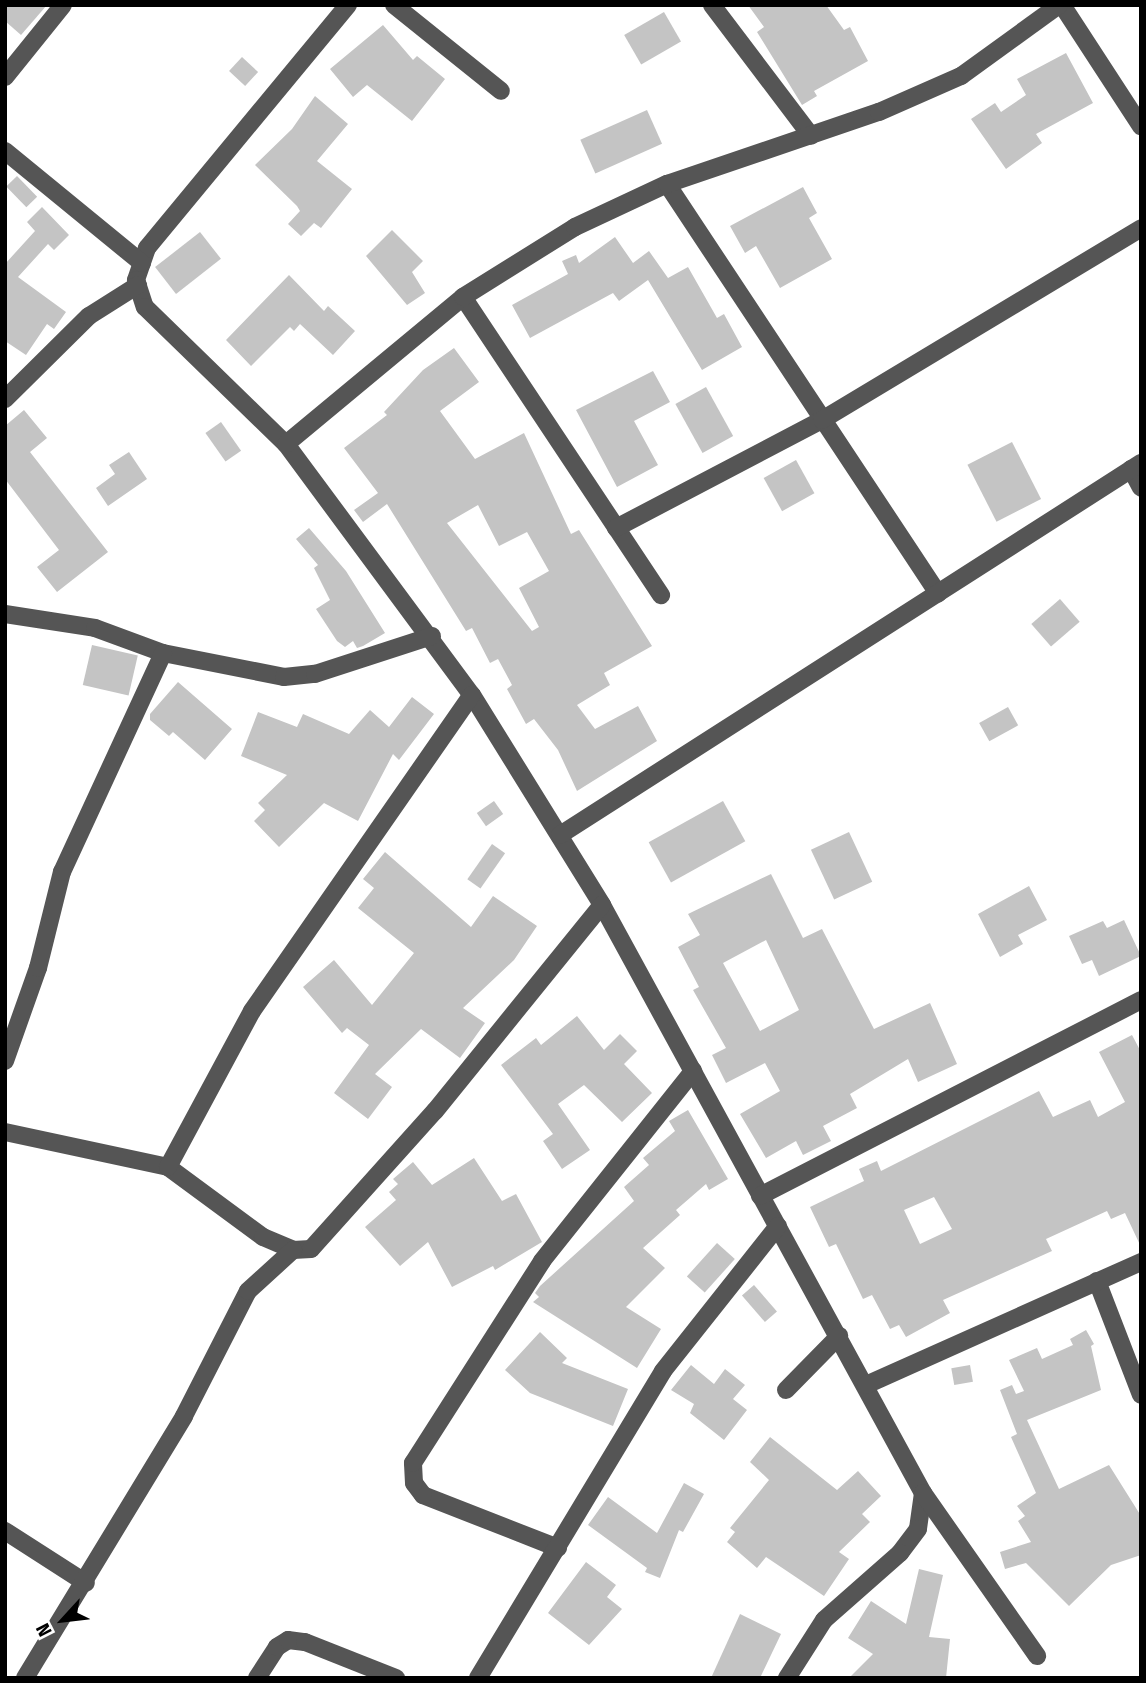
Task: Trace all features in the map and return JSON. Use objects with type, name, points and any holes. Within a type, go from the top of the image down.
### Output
[{"type":"street","points":[[5,77],[63,5]]},
{"type":"street","points":[[348,5],[147,248],[138,285],[145,307],[286,444],[432,636],[472,695],[602,905],[923,1493],[1037,1656]]},
{"type":"street","points":[[394,5],[501,91]]},
{"type":"street","points":[[712,5],[811,136]]},
{"type":"street","points":[[286,444],[463,297],[575,227],[667,184],[811,136],[961,76],[1060,5],[1141,126]]},
{"type":"street","points":[[5,151],[142,263]]},
{"type":"street","points":[[667,184],[938,593]]},
{"type":"street","points":[[616,528],[822,420],[1141,228]]},
{"type":"street","points":[[5,399],[89,316],[138,285]]},
{"type":"street","points":[[463,297],[662,595]]},
{"type":"street","points":[[560,835],[1136,466],[1141,488]]},
{"type":"street","points":[[5,614],[95,628],[163,653],[299,677],[432,636]]},
{"type":"street","points":[[5,1061],[38,968],[62,872],[163,653]]},
{"type":"street","points":[[168,1167],[252,1011],[472,695]]},
{"type":"street","points":[[5,1132],[168,1167],[263,1237],[293,1250],[311,1249],[435,1111],[602,905]]},
{"type":"street","points":[[760,1196],[1141,1000]]},
{"type":"street","points":[[558,1548],[423,1495],[414,1483],[413,1463],[542,1261],[693,1071]]},
{"type":"street","points":[[478,1678],[663,1371],[778,1226]]},
{"type":"street","points":[[24,1678],[86,1583],[184,1416],[248,1291],[293,1250]]},
{"type":"street","points":[[866,1385],[1141,1262]]},
{"type":"street","points":[[1097,1281],[1141,1395]]},
{"type":"street","points":[[786,1390],[839,1336]]},
{"type":"street","points":[[787,1678],[824,1620],[900,1553],[918,1529],[923,1493]]},
{"type":"street","points":[[5,1531],[86,1583]]},
{"type":"street","points":[[257,1678],[277,1647],[288,1640],[305,1642],[396,1678]]},
{"type":"building","points":[[5,5],[47,5],[21,35],[5,21]]},
{"type":"building","points":[[748,5],[826,5],[844,30],[850,27],[868,61],[814,91],[817,96],[802,105],[757,32],[764,27]]},
{"type":"building","points":[[664,12],[681,41],[641,64],[624,35]]},
{"type":"building","points":[[383,25],[413,60],[417,56],[445,79],[412,121],[367,85],[353,97],[330,69]]},
{"type":"building","points":[[1066,53],[1093,103],[1036,134],[1042,143],[1006,169],[971,119],[995,103],[1001,112],[1026,95],[1017,79]]},
{"type":"building","points":[[242,57],[258,72],[245,86],[229,71]]},
{"type":"building","points":[[315,96],[348,124],[317,161],[352,189],[321,228],[314,223],[301,236],[288,224],[300,211],[297,206],[255,165],[292,129]]},
{"type":"building","points":[[647,110],[662,144],[595,173],[580,140]]},
{"type":"building","points":[[17,176],[37,197],[26,207],[6,186]]},
{"type":"building","points":[[803,187],[817,213],[809,218],[832,259],[780,288],[756,246],[745,253],[730,226]]},
{"type":"building","points":[[42,207],[69,235],[54,250],[48,244],[18,277],[66,312],[54,329],[47,324],[26,355],[5,341],[5,264],[35,231],[27,222]]},
{"type":"building","points":[[392,230],[423,261],[412,272],[425,293],[407,305],[366,256]]},
{"type":"building","points":[[200,232],[221,259],[176,294],[155,267]]},
{"type":"building","points":[[615,237],[633,263],[649,251],[668,278],[688,267],[717,318],[724,314],[742,347],[702,370],[648,280],[619,301],[613,293],[530,338],[512,305],[568,274],[562,261],[576,255],[579,263]]},
{"type":"building","points":[[289,275],[324,311],[328,306],[355,331],[333,355],[300,324],[294,331],[290,327],[251,366],[226,340]]},
{"type":"building","points":[[454,348],[479,382],[440,411],[475,459],[524,433],[571,534],[579,530],[652,646],[604,673],[610,685],[577,705],[595,729],[638,706],[657,741],[577,791],[558,750],[534,719],[526,724],[507,689],[512,685],[498,659],[490,663],[472,628],[466,631],[387,504],[363,522],[354,510],[378,493],[344,448],[387,415],[384,412],[423,370]],"holes":[[[478,505],[499,546],[527,532],[549,571],[519,588],[539,627],[532,631],[447,523]]]},
{"type":"building","points":[[653,371],[670,402],[634,421],[658,465],[617,487],[576,410]]},
{"type":"building","points":[[706,387],[733,436],[703,453],[675,404]]},
{"type":"building","points":[[24,410],[47,438],[30,452],[108,552],[57,592],[37,567],[59,550],[5,479],[5,426]]},
{"type":"building","points":[[221,422],[241,451],[226,462],[205,433]]},
{"type":"building","points":[[1012,442],[1041,499],[997,522],[967,465]]},
{"type":"building","points":[[129,452],[147,479],[108,506],[96,488],[115,474],[109,465]]},
{"type":"building","points":[[796,460],[814,493],[782,511],[764,478]]},
{"type":"building","points":[[309,528],[346,571],[385,633],[363,646],[357,648],[353,641],[345,647],[337,641],[316,609],[330,600],[314,568],[318,565],[296,539]]},
{"type":"building","points":[[1060,599],[1080,622],[1051,647],[1031,624]]},
{"type":"building","points":[[92,645],[138,656],[129,696],[83,685]]},
{"type":"building","points":[[178,682],[232,729],[205,760],[173,732],[169,736],[150,720],[150,714]]},
{"type":"building","points":[[412,697],[434,714],[399,760],[393,754],[358,821],[324,803],[279,847],[254,821],[265,810],[258,803],[287,775],[241,756],[258,712],[297,727],[303,714],[349,734],[370,710],[389,727]]},
{"type":"building","points":[[1008,707],[1018,725],[989,741],[979,723]]},
{"type":"building","points":[[494,801],[503,814],[486,826],[477,813]]},
{"type":"building","points":[[723,801],[745,841],[671,882],[649,842]]},
{"type":"building","points":[[849,832],[872,882],[834,900],[811,850]]},
{"type":"building","points":[[492,844],[505,853],[480,888],[467,879]]},
{"type":"building","points":[[385,852],[471,927],[493,896],[537,926],[514,960],[463,1008],[485,1023],[460,1058],[421,1029],[375,1074],[392,1087],[368,1119],[334,1093],[369,1045],[347,1028],[342,1033],[303,987],[334,960],[372,1005],[414,953],[358,908],[374,888],[363,879]]},
{"type":"building","points":[[771,874],[803,938],[822,929],[874,1029],[930,1003],[957,1064],[918,1082],[908,1059],[850,1094],[857,1108],[823,1126],[831,1141],[803,1155],[796,1141],[766,1158],[740,1114],[780,1091],[765,1063],[726,1083],[712,1055],[726,1048],[693,990],[699,987],[678,947],[700,935],[688,914]],"holes":[[[766,940],[799,1010],[760,1031],[723,963]]]},
{"type":"building","points":[[1029,886],[1047,920],[1018,935],[1023,944],[1000,957],[978,914]]},
{"type":"building","points":[[1124,920],[1141,956],[1099,976],[1092,960],[1082,964],[1069,936],[1103,921],[1107,928]]},
{"type":"building","points":[[577,1016],[604,1050],[620,1034],[637,1051],[624,1064],[652,1093],[622,1122],[584,1085],[558,1104],[590,1150],[562,1169],[543,1141],[553,1134],[501,1065],[536,1038],[541,1045]]},
{"type":"building","points":[[1132,1035],[1141,1052],[1141,1247],[1125,1213],[1111,1219],[1107,1211],[1046,1239],[1052,1251],[943,1300],[950,1313],[906,1337],[899,1325],[890,1329],[872,1295],[863,1299],[836,1244],[829,1247],[810,1207],[864,1181],[859,1169],[877,1161],[881,1171],[1039,1091],[1053,1117],[1090,1100],[1098,1117],[1125,1102],[1099,1052]],"holes":[[[934,1197],[952,1229],[920,1244],[904,1210]]]},
{"type":"building","points":[[688,1110],[728,1179],[709,1190],[706,1184],[676,1210],[680,1215],[643,1248],[665,1268],[626,1307],[661,1329],[637,1368],[533,1302],[539,1297],[535,1293],[540,1286],[634,1201],[624,1187],[649,1165],[643,1158],[675,1131],[669,1121]]},
{"type":"building","points":[[474,1158],[502,1201],[516,1194],[542,1242],[495,1270],[493,1266],[452,1287],[428,1242],[400,1266],[365,1227],[396,1200],[389,1192],[398,1184],[393,1179],[413,1162],[432,1185]]},
{"type":"building","points":[[717,1243],[735,1259],[705,1293],[687,1276]]},
{"type":"building","points":[[754,1285],[777,1311],[765,1322],[742,1295]]},
{"type":"building","points":[[1086,1330],[1094,1344],[1091,1346],[1101,1390],[1027,1420],[1059,1489],[1109,1465],[1141,1516],[1141,1555],[1111,1565],[1069,1606],[1026,1563],[1005,1569],[1000,1552],[1031,1542],[1018,1521],[1025,1516],[1017,1506],[1036,1493],[1011,1437],[1017,1434],[1000,1390],[1012,1385],[1016,1394],[1024,1391],[1009,1360],[1037,1348],[1042,1359],[1073,1345],[1070,1339]]},
{"type":"building","points":[[540,1332],[567,1358],[562,1363],[628,1389],[613,1426],[530,1393],[505,1370]]},
{"type":"building","points":[[691,1365],[714,1384],[725,1369],[745,1385],[733,1399],[747,1410],[724,1440],[690,1413],[694,1404],[671,1390]]},
{"type":"building","points":[[970,1365],[973,1382],[954,1385],[951,1368]]},
{"type":"building","points":[[770,1437],[837,1490],[858,1471],[881,1496],[862,1514],[870,1522],[839,1552],[849,1559],[824,1596],[766,1557],[757,1568],[727,1542],[735,1532],[730,1528],[769,1480],[750,1462]]},
{"type":"building","points":[[684,1483],[704,1494],[683,1532],[679,1530],[660,1578],[645,1572],[647,1568],[588,1525],[608,1497],[657,1533]]},
{"type":"building","points":[[586,1562],[616,1585],[607,1597],[622,1609],[589,1645],[548,1613]]},
{"type":"building","points":[[919,1569],[943,1575],[929,1637],[950,1639],[946,1678],[849,1678],[873,1654],[848,1638],[871,1601],[906,1624]]},
{"type":"building","points":[[740,1614],[781,1634],[760,1678],[711,1678]]}]
